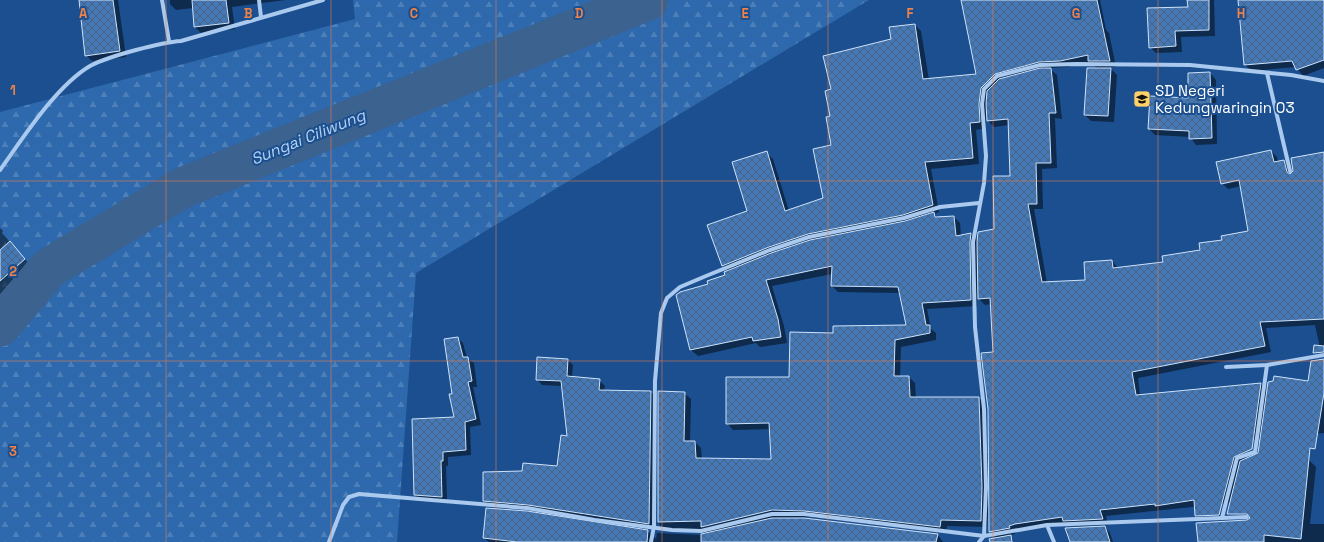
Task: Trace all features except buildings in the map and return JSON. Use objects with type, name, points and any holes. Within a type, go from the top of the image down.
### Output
[{"type":"street","points":[[162,0],[169,41]]},
{"type":"street","points":[[259,0],[261,17]]},
{"type":"street","points":[[0,170],[39,117],[70,81],[90,66],[126,53],[169,41],[181,41],[323,0]]},
{"type":"street","points":[[979,542],[984,536],[986,487],[984,409],[975,327],[973,242],[979,203],[984,183],[986,156],[982,104],[984,89],[997,76],[1040,65],[1076,64],[1190,66],[1291,75],[1324,81]]},
{"type":"street","points":[[1267,73],[1290,171]]},
{"type":"street","points":[[651,542],[654,526],[655,381],[661,313],[667,298],[680,287],[706,276],[770,250],[809,238],[904,218],[940,207],[979,203]]},
{"type":"street","points":[[1226,367],[1267,365],[1324,355]]},
{"type":"street","points":[[1222,518],[1237,458],[1255,452],[1267,365]]},
{"type":"street","points":[[329,542],[343,505],[349,498],[358,494],[527,508],[595,520],[654,526],[672,530],[701,531],[772,514],[804,514],[984,536],[1046,525],[1247,517]]},
{"type":"street","points":[[1046,525],[1054,542]]},
{"type":"green space","points":[[353,0],[869,0],[416,273],[397,542],[0,542],[0,112],[355,19]]},
{"type":"waterway","name":"Sungai Ciliwung","points":[[0,326],[49,268],[182,188],[648,0]]},
{"type":"place","name":"SD Negeri Kedungwaringin 03","points":[[1142,99]]}]
